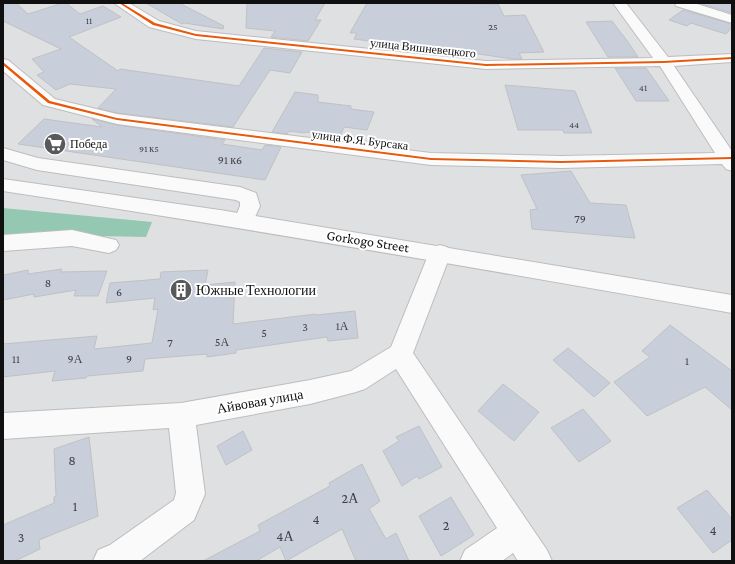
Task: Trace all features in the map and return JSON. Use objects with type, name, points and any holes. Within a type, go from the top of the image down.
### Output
[{"type":"street","name":"улица Вишневецкого","points":[[120,3],[154,24],[196,35],[486,65],[664,62],[732,58]]},
{"type":"street","points":[[619,3],[664,62],[731,161]]},
{"type":"street","points":[[681,3],[732,19]]},
{"type":"street","name":"улица Ф.Я. Бурсака","points":[[3,62],[49,102],[125,120],[431,160],[561,162],[731,161]]},
{"type":"street","points":[[3,154],[37,164],[240,194],[249,198],[250,206],[244,221]]},
{"type":"street","name":"Gorkogo Street","points":[[3,185],[244,221],[440,253],[732,304]]},
{"type":"street","points":[[3,243],[72,238],[110,245]]},
{"type":"street","points":[[440,253],[400,354],[516,533],[536,561]]},
{"type":"street","name":"Айвовая улица","points":[[3,426],[181,415],[310,392],[356,381],[400,354]]},
{"type":"street","points":[[109,561],[121,556],[184,510],[191,494],[181,415]]},
{"type":"street","points":[[476,561],[516,533]]},
{"type":"green space","points":[[3,208],[152,222],[146,237],[3,234]]},
{"type":"building","points":[[3,3],[16,3],[28,14],[63,3],[66,3],[80,14],[103,6],[121,17],[69,37],[118,71],[120,69],[239,86],[264,48],[302,52],[290,73],[270,70],[233,127],[117,113],[98,108],[116,89],[70,84],[56,90],[37,75],[44,72],[32,59],[61,49],[3,21]]},
{"type":"building","points":[[146,3],[179,3],[224,26],[223,29],[184,23],[182,24]]},
{"type":"building","points":[[247,3],[325,3],[315,20],[321,20],[308,41],[271,37],[275,31],[246,28]]},
{"type":"building","points":[[367,3],[498,4],[504,16],[525,15],[544,52],[519,53],[522,59],[512,59],[413,44],[412,47],[354,39],[357,33],[350,33]]},
{"type":"building","points":[[699,3],[732,3],[732,13]]},
{"type":"building","points":[[683,10],[732,24],[732,27],[726,34],[691,23],[687,26],[669,20]]},
{"type":"building","points":[[612,21],[638,57],[608,57],[586,22]]},
{"type":"building","points":[[615,68],[646,68],[669,101],[636,101]]},
{"type":"building","points":[[505,85],[575,91],[592,133],[564,133],[563,130],[518,130]]},
{"type":"building","points":[[295,92],[318,95],[318,102],[351,106],[351,109],[374,112],[367,130],[344,127],[340,137],[306,132],[289,131],[287,134],[272,132]]},
{"type":"building","points":[[44,119],[102,127],[92,119],[117,125],[225,140],[222,144],[262,150],[265,145],[281,147],[265,180],[18,144]]},
{"type":"building","points":[[571,171],[590,203],[626,205],[635,238],[532,229],[530,210],[537,209],[521,175]]},
{"type":"building","points":[[62,269],[61,272],[107,271],[98,296],[74,296],[76,290],[34,297],[34,294],[3,300],[4,275],[28,270],[28,274]]},
{"type":"building","points":[[208,270],[205,285],[235,282],[233,324],[355,311],[358,338],[328,341],[327,337],[236,350],[236,353],[207,357],[207,354],[145,359],[143,371],[87,376],[86,378],[52,381],[55,371],[3,377],[3,344],[97,336],[94,349],[152,343],[158,309],[153,310],[155,298],[106,303],[110,283],[160,279],[161,272]]},
{"type":"building","points":[[670,325],[732,371],[732,410],[705,387],[647,416],[614,382],[650,357],[642,351]]},
{"type":"building","points":[[568,348],[610,383],[594,397],[553,360]]},
{"type":"building","points":[[503,384],[539,412],[514,441],[478,411]]},
{"type":"building","points":[[583,409],[611,441],[579,462],[551,428]]},
{"type":"building","points":[[419,426],[442,467],[419,479],[417,476],[402,486],[383,451],[399,441],[396,437]]},
{"type":"building","points":[[243,431],[252,450],[226,465],[217,446]]},
{"type":"building","points":[[89,437],[98,516],[39,540],[40,549],[15,561],[3,561],[3,525],[54,503],[54,497],[56,496],[54,449]]},
{"type":"building","points":[[362,464],[380,501],[369,509],[386,539],[396,533],[409,561],[356,561],[342,529],[286,561],[280,547],[256,561],[203,561],[260,531],[258,525],[330,486],[329,483]]},
{"type":"building","points":[[707,490],[732,519],[732,540],[713,553],[677,508]]},
{"type":"building","points":[[451,497],[474,535],[441,556],[419,516]]},
{"type":"cycle path","points":[[120,3],[154,24],[196,35],[486,65],[664,62],[732,58]]},
{"type":"cycle path","points":[[3,63],[49,102],[117,119],[431,159],[561,162],[732,158]]},
{"type":"place","name":"Победа","points":[[55,144]]},
{"type":"place","name":"Южные Технологии","points":[[181,290]]}]
